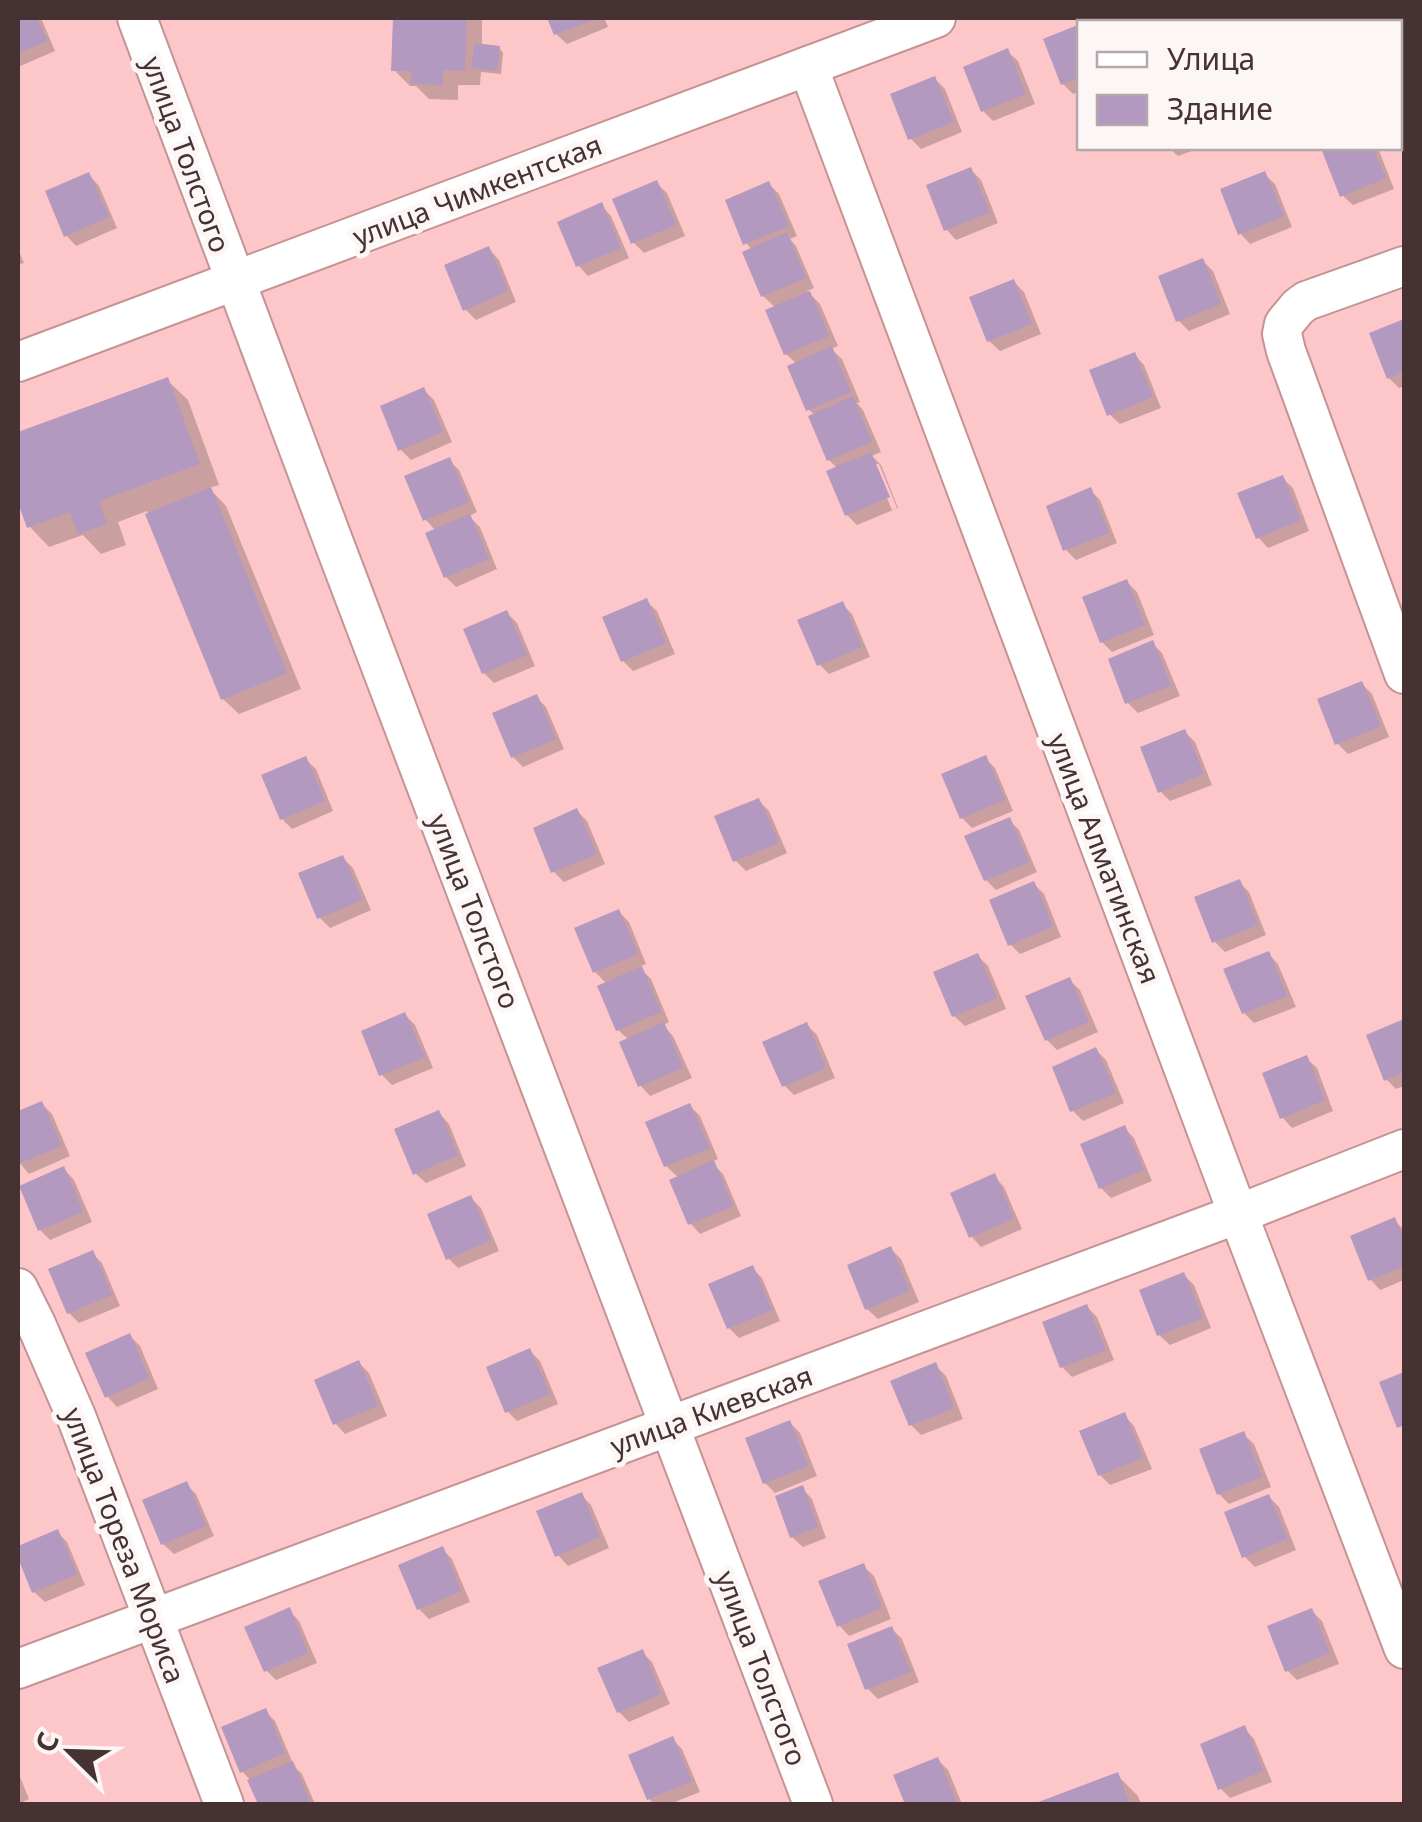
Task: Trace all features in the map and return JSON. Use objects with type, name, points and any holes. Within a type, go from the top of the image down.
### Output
[{"type":"street","name":"улица Толстого","points":[[137,18],[813,1804]]},
{"type":"street","name":"улица Чимкентская","points":[[18,362],[936,18]]},
{"type":"street","name":"улица Алматинская","points":[[808,66],[1404,1650]]},
{"type":"street","points":[[1404,266],[1306,301],[1289,316],[1282,334],[1404,674]]},
{"type":"street","name":"улица Киевская","points":[[18,1669],[1404,1149]]},
{"type":"street","name":"улица Тореза Мориса","points":[[18,1288],[76,1416],[224,1804]]},
{"type":"building","points":[[18,18],[37,18],[47,41],[18,53]]},
{"type":"building","points":[[393,18],[467,18],[465,71],[443,70],[443,85],[411,84],[411,71],[391,71]]},
{"type":"building","points":[[547,18],[597,18],[554,35]]},
{"type":"building","points":[[1077,25],[1077,78],[1061,85],[1043,39]]},
{"type":"building","points":[[475,43],[500,46],[497,71],[471,68]]},
{"type":"building","points":[[1008,48],[1026,94],[981,112],[963,67]]},
{"type":"building","points":[[935,76],[954,122],[908,140],[890,94]]},
{"type":"building","points":[[1374,150],[1386,178],[1340,197],[1322,151]]},
{"type":"building","points":[[971,167],[990,212],[944,231],[926,185]]},
{"type":"building","points":[[1265,171],[1284,216],[1238,235],[1220,189]]},
{"type":"building","points":[[89,172],[109,217],[64,237],[45,191]]},
{"type":"building","points":[[657,180],[676,225],[631,244],[612,199]]},
{"type":"building","points":[[769,181],[789,226],[743,245],[725,200]]},
{"type":"building","points":[[602,202],[621,248],[576,267],[557,222]]},
{"type":"building","points":[[787,232],[806,278],[761,297],[742,252]]},
{"type":"building","points":[[489,246],[508,291],[463,311],[444,265]]},
{"type":"building","points":[[1203,258],[1221,304],[1176,322],[1158,276]]},
{"type":"building","points":[[1014,279],[1032,324],[987,342],[969,297]]},
{"type":"building","points":[[810,291],[829,336],[784,355],[765,310]]},
{"type":"building","points":[[1404,319],[1404,372],[1387,379],[1369,333]]},
{"type":"building","points":[[832,346],[851,392],[806,411],[787,366]]},
{"type":"building","points":[[1135,352],[1153,397],[1107,416],[1089,370]]},
{"type":"building","points":[[168,377],[200,464],[99,501],[107,524],[78,534],[70,512],[27,528],[18,503],[18,432]]},
{"type":"building","points":[[424,387],[443,432],[398,451],[380,406]]},
{"type":"building","points":[[853,396],[872,442],[827,461],[808,416]]},
{"type":"building","points":[[871,452],[890,497],[845,516],[826,471]]},
{"type":"building","points":[[450,457],[469,502],[423,521],[404,476]]},
{"type":"building","points":[[1283,475],[1301,520],[1256,539],[1237,493]]},
{"type":"building","points":[[211,487],[287,673],[221,700],[145,514]]},
{"type":"building","points":[[1091,487],[1109,533],[1063,551],[1046,506]]},
{"type":"building","points":[[470,514],[489,559],[444,578],[425,533]]},
{"type":"building","points":[[1127,579],[1145,625],[1100,643],[1082,597]]},
{"type":"building","points":[[647,598],[666,643],[621,662],[602,617]]},
{"type":"building","points":[[843,601],[862,647],[817,666],[797,620]]},
{"type":"building","points":[[507,610],[527,655],[482,674],[463,629]]},
{"type":"building","points":[[1153,640],[1171,686],[1125,704],[1108,659]]},
{"type":"building","points":[[1362,681],[1381,726],[1335,745],[1317,699]]},
{"type":"building","points":[[537,694],[556,739],[511,758],[492,713]]},
{"type":"building","points":[[1185,729],[1204,774],[1158,793],[1140,747]]},
{"type":"building","points":[[986,755],[1005,800],[960,819],[941,774]]},
{"type":"building","points":[[306,756],[325,801],[280,820],[261,775]]},
{"type":"building","points":[[759,798],[779,843],[733,862],[714,816]]},
{"type":"building","points":[[577,808],[597,854],[551,873],[533,828]]},
{"type":"building","points":[[1010,817],[1029,862],[984,881],[964,836]]},
{"type":"building","points":[[343,855],[363,900],[317,919],[298,873]]},
{"type":"building","points":[[1240,879],[1258,925],[1212,943],[1194,897]]},
{"type":"building","points":[[1034,881],[1053,926],[1008,946],[989,900]]},
{"type":"building","points":[[619,909],[638,954],[593,973],[574,928]]},
{"type":"building","points":[[1269,951],[1287,996],[1242,1014],[1223,969]]},
{"type":"building","points":[[978,953],[997,998],[952,1017],[933,972]]},
{"type":"building","points":[[642,966],[661,1012],[616,1031],[597,986]]},
{"type":"building","points":[[1070,977],[1089,1022],[1045,1041],[1025,996]]},
{"type":"building","points":[[405,1012],[425,1057],[379,1076],[361,1031]]},
{"type":"building","points":[[1404,1019],[1404,1072],[1384,1081],[1366,1035]]},
{"type":"building","points":[[664,1022],[683,1068],[638,1087],[619,1042]]},
{"type":"building","points":[[807,1022],[826,1068],[782,1087],[762,1042]]},
{"type":"building","points":[[1096,1047],[1116,1093],[1070,1112],[1052,1067]]},
{"type":"building","points":[[1307,1055],[1325,1100],[1280,1119],[1262,1073]]},
{"type":"building","points":[[42,1101],[62,1146],[18,1164],[18,1111]]},
{"type":"building","points":[[690,1103],[710,1148],[664,1167],[645,1122]]},
{"type":"building","points":[[439,1110],[458,1155],[413,1175],[394,1129]]},
{"type":"building","points":[[1125,1125],[1144,1170],[1099,1189],[1080,1144]]},
{"type":"building","points":[[714,1160],[733,1206],[688,1225],[669,1180]]},
{"type":"building","points":[[64,1166],[83,1212],[38,1231],[19,1186]]},
{"type":"building","points":[[995,1173],[1014,1219],[969,1238],[950,1193]]},
{"type":"building","points":[[471,1195],[491,1240],[446,1260],[427,1214]]},
{"type":"building","points":[[1395,1217],[1404,1240],[1404,1266],[1368,1281],[1350,1236]]},
{"type":"building","points":[[891,1246],[910,1291],[865,1310],[847,1265]]},
{"type":"building","points":[[93,1250],[112,1295],[67,1314],[48,1269]]},
{"type":"building","points":[[753,1265],[772,1310],[727,1329],[708,1284]]},
{"type":"building","points":[[1184,1272],[1203,1318],[1157,1336],[1139,1290]]},
{"type":"building","points":[[1087,1304],[1106,1350],[1060,1368],[1042,1322]]},
{"type":"building","points":[[130,1333],[149,1378],[105,1398],[85,1353]]},
{"type":"building","points":[[530,1348],[550,1394],[505,1413],[486,1367]]},
{"type":"building","points":[[359,1360],[378,1406],[333,1425],[314,1380]]},
{"type":"building","points":[[936,1362],[954,1408],[909,1426],[890,1381]]},
{"type":"building","points":[[1404,1372],[1404,1425],[1397,1428],[1379,1382]]},
{"type":"building","points":[[1125,1412],[1143,1458],[1098,1476],[1079,1431]]},
{"type":"building","points":[[790,1420],[808,1466],[763,1484],[745,1438]]},
{"type":"building","points":[[1244,1431],[1262,1477],[1217,1495],[1199,1449]]},
{"type":"building","points":[[187,1481],[206,1526],[161,1545],[142,1500]]},
{"type":"building","points":[[803,1485],[818,1527],[790,1538],[775,1496]]},
{"type":"building","points":[[582,1492],[600,1537],[555,1557],[536,1511]]},
{"type":"building","points":[[1269,1494],[1287,1539],[1242,1558],[1224,1512]]},
{"type":"building","points":[[58,1529],[77,1574],[32,1593],[18,1558],[18,1546]]},
{"type":"building","points":[[443,1546],[461,1591],[417,1610],[398,1565]]},
{"type":"building","points":[[864,1563],[882,1608],[837,1627],[818,1581]]},
{"type":"building","points":[[290,1607],[308,1653],[264,1672],[244,1627]]},
{"type":"building","points":[[1312,1608],[1330,1653],[1285,1672],[1267,1626]]},
{"type":"building","points":[[892,1626],[911,1672],[865,1690],[847,1644]]},
{"type":"building","points":[[643,1649],[661,1694],[617,1713],[597,1668]]},
{"type":"building","points":[[266,1708],[285,1753],[240,1773],[221,1727]]},
{"type":"building","points":[[1245,1725],[1263,1771],[1218,1790],[1200,1744]]},
{"type":"building","points":[[673,1736],[692,1781],[647,1800],[628,1755]]},
{"type":"building","points":[[938,1757],[957,1803],[905,1804],[893,1775]]},
{"type":"building","points":[[293,1761],[311,1804],[258,1804],[247,1780]]},
{"type":"building","points":[[1118,1772],[1130,1804],[1033,1804]]}]
